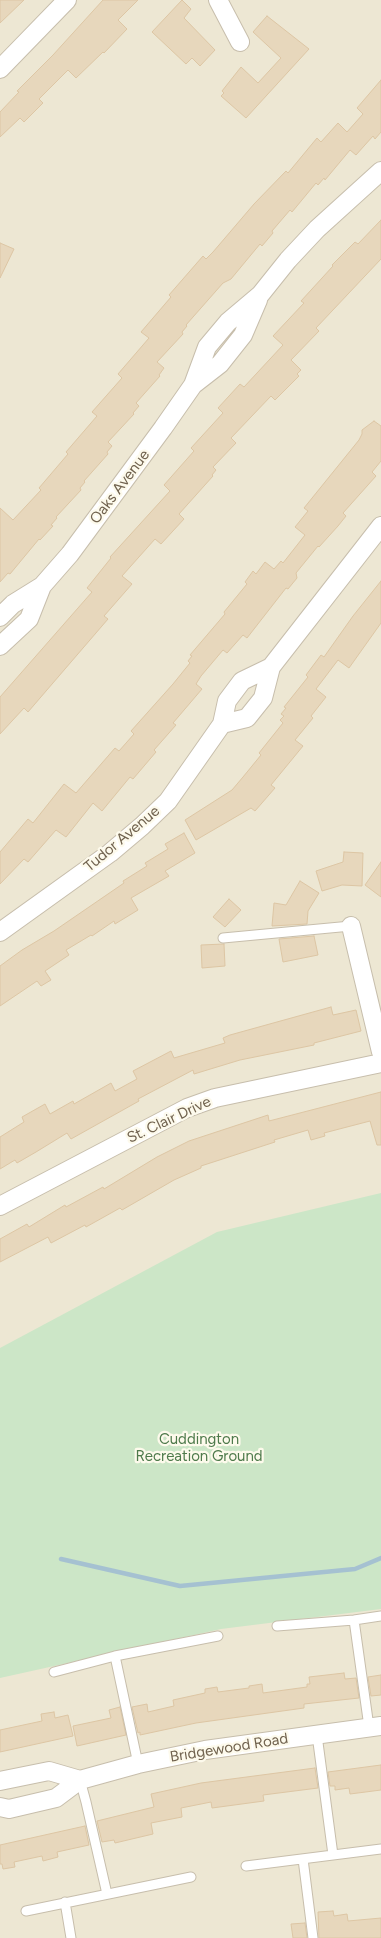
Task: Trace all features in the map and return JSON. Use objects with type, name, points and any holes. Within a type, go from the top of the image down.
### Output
[{"type":"street","points":[[0,69],[68,0]]},
{"type":"street","points":[[218,0],[240,42]]},
{"type":"street","name":"Oaks Avenue","points":[[0,617],[13,604],[42,586],[70,554],[158,436],[193,385],[220,364],[243,334],[260,296],[288,260],[317,229],[381,171]]},
{"type":"street","name":"Tudor Avenue","points":[[222,724],[247,718],[263,698],[271,667],[381,526]]},
{"type":"street","name":"Oaks Avenue","points":[[0,646],[29,619],[42,586]]},
{"type":"street","name":"Tudor Avenue","points":[[0,932],[110,853],[168,801],[222,724],[227,700],[242,681],[271,667]]},
{"type":"street","points":[[351,926],[381,1052]]},
{"type":"street","name":"St. Clair Drive","points":[[0,1206],[187,1108],[215,1098],[381,1062]]},
{"type":"street","name":"Bridgewood Road","points":[[0,1807],[9,1809],[56,1798],[80,1780],[138,1764],[205,1750],[375,1726]]},
{"type":"street","points":[[0,1782],[49,1771],[80,1780]]},
{"type":"lane","points":[[223,938],[351,926]]},
{"type":"lane","points":[[277,1626],[381,1616]]},
{"type":"lane","points":[[354,1620],[375,1726]]},
{"type":"lane","points":[[54,1672],[115,1656],[218,1636]]},
{"type":"lane","points":[[115,1656],[138,1764]]},
{"type":"lane","points":[[317,1735],[332,1855]]},
{"type":"lane","points":[[80,1780],[107,1894]]},
{"type":"lane","points":[[246,1866],[381,1849]]},
{"type":"lane","points":[[303,1859],[313,1938]]},
{"type":"lane","points":[[26,1911],[191,1877]]},
{"type":"lane","points":[[65,1902],[72,1938]]},
{"type":"shaded area","points":[[0,0],[381,0],[381,1938],[0,1938]]},
{"type":"green space","name":"Cuddington Recreation Ground","points":[[381,1193],[381,1609],[221,1629],[0,1678],[0,1348],[217,1232]]},
{"type":"building","points":[[0,0],[24,0],[0,23]]},
{"type":"building","points":[[103,0],[138,0],[118,20],[127,29],[76,78],[68,70],[39,99],[43,103],[24,122],[20,118],[0,137],[0,112],[19,92],[17,91]]},
{"type":"building","points":[[182,0],[191,9],[184,18],[215,50],[200,66],[192,58],[186,64],[152,32]]},
{"type":"building","points":[[267,16],[309,49],[246,118],[221,96],[224,93],[222,91],[241,67],[258,83],[281,58],[253,32]]},
{"type":"building","points":[[381,80],[381,132],[375,139],[373,136],[356,155],[350,150],[325,180],[324,178],[318,185],[316,183],[292,212],[290,210],[272,231],[273,233],[262,246],[260,244],[231,279],[223,283],[186,325],[182,332],[183,334],[157,362],[164,368],[160,376],[136,403],[139,406],[134,414],[108,442],[112,446],[107,452],[108,454],[84,481],[80,488],[81,490],[56,517],[51,525],[53,526],[39,539],[10,574],[8,573],[0,582],[0,508],[13,520],[41,490],[39,488],[68,454],[66,452],[97,416],[92,412],[122,378],[118,374],[149,338],[141,332],[171,297],[169,295],[203,256],[206,259],[254,204],[286,171],[288,173],[317,138],[321,142],[338,123],[347,132],[363,114],[357,108]]},
{"type":"building","points":[[381,220],[381,259],[316,328],[319,331],[291,360],[301,370],[297,374],[299,376],[275,400],[271,396],[231,438],[236,443],[213,467],[216,470],[213,476],[179,514],[184,519],[161,544],[155,539],[122,576],[132,584],[104,616],[108,619],[28,712],[24,708],[0,734],[0,697],[92,592],[87,588],[110,557],[170,491],[164,485],[194,451],[191,448],[223,413],[218,408],[240,384],[244,387],[283,345],[273,336],[304,303],[301,301],[332,265],[355,242],[358,244]]},
{"type":"building","points":[[0,243],[14,249],[0,278]]},
{"type":"building","points":[[374,421],[381,426],[381,461],[372,472],[376,476],[343,513],[346,516],[338,526],[318,546],[296,573],[297,578],[288,589],[286,588],[247,638],[243,635],[227,653],[223,650],[201,676],[196,684],[202,689],[173,723],[176,725],[154,750],[156,752],[133,779],[130,777],[102,811],[93,803],[66,837],[56,830],[28,862],[24,859],[0,884],[0,852],[28,819],[33,823],[64,784],[76,793],[115,748],[119,751],[134,734],[131,731],[190,663],[188,661],[192,656],[190,655],[225,614],[224,612],[247,584],[245,582],[253,571],[256,574],[265,562],[274,569],[281,561],[283,563],[305,535],[295,527],[308,511],[304,508],[359,440],[362,430]]},
{"type":"building","points":[[381,581],[381,623],[349,668],[338,660],[316,689],[326,697],[311,716],[313,718],[295,740],[303,746],[271,785],[275,788],[255,811],[251,808],[196,840],[185,820],[232,790],[243,777],[283,723],[280,720],[284,716],[281,714],[286,708],[284,707],[308,677],[306,675],[321,655],[324,657]]},
{"type":"building","points":[[184,833],[195,853],[165,871],[169,876],[131,898],[138,910],[115,924],[114,921],[66,950],[69,955],[45,971],[51,980],[41,986],[37,981],[0,1006],[0,966],[124,883],[123,881],[147,866],[145,863],[168,849],[165,844]]},
{"type":"building","points":[[344,852],[363,853],[362,886],[342,885],[322,891],[316,871],[343,862]]},
{"type":"building","points":[[381,862],[381,897],[365,885]]},
{"type":"building","points":[[300,881],[319,893],[308,911],[307,924],[272,926],[274,903],[286,905]]},
{"type":"building","points":[[229,899],[241,910],[225,927],[213,917]]},
{"type":"building","points":[[314,936],[318,955],[283,962],[279,939]]},
{"type":"building","points":[[224,944],[225,966],[202,968],[201,945]]},
{"type":"building","points":[[331,1007],[333,1015],[356,1010],[361,1031],[314,1043],[314,1045],[240,1060],[194,1074],[193,1070],[138,1099],[139,1101],[71,1139],[67,1133],[17,1163],[15,1160],[0,1169],[0,1137],[24,1122],[22,1117],[45,1104],[50,1114],[73,1101],[74,1104],[111,1083],[115,1091],[137,1079],[133,1071],[171,1051],[174,1058],[225,1043],[223,1038],[230,1035]]},
{"type":"building","points":[[381,1092],[381,1145],[377,1145],[370,1121],[324,1133],[325,1136],[311,1140],[308,1130],[274,1140],[275,1142],[201,1166],[201,1168],[174,1180],[122,1210],[120,1208],[86,1227],[85,1225],[51,1243],[48,1237],[0,1262],[0,1239],[27,1224],[29,1227],[65,1205],[66,1207],[103,1187],[104,1189],[157,1157],[189,1141],[268,1115],[269,1121]]},
{"type":"building","points":[[344,1673],[345,1679],[356,1678],[359,1698],[304,1704],[304,1708],[196,1723],[140,1735],[132,1707],[147,1704],[148,1712],[174,1706],[173,1700],[205,1693],[205,1689],[217,1687],[218,1692],[249,1688],[249,1686],[262,1684],[263,1693],[307,1687],[307,1684],[310,1684],[309,1677]]},
{"type":"building","points":[[381,1675],[381,1695],[371,1696],[368,1677]]},
{"type":"building","points":[[120,1707],[126,1735],[77,1746],[73,1726],[111,1718],[109,1710]]},
{"type":"building","points":[[54,1712],[55,1718],[68,1715],[73,1736],[0,1752],[0,1730],[42,1721],[41,1714]]},
{"type":"building","points":[[381,1765],[381,1790],[350,1794],[349,1788],[335,1790],[335,1786],[330,1786],[328,1772]]},
{"type":"building","points":[[315,1768],[318,1788],[263,1795],[264,1801],[212,1808],[211,1802],[181,1808],[182,1817],[151,1823],[153,1834],[115,1843],[114,1840],[102,1842],[97,1821],[154,1807],[151,1794],[201,1783]]},
{"type":"building","points":[[85,1826],[89,1845],[57,1852],[58,1857],[43,1861],[42,1856],[14,1862],[15,1867],[3,1869],[2,1864],[0,1864],[0,1845]]},
{"type":"building","points":[[333,1911],[334,1916],[347,1914],[348,1921],[381,1918],[381,1938],[319,1938],[318,1912]]},
{"type":"building","points":[[305,1923],[307,1938],[293,1938],[291,1924]]},
{"type":"waterway","points":[[61,1559],[180,1586],[355,1569],[381,1558]]}]
